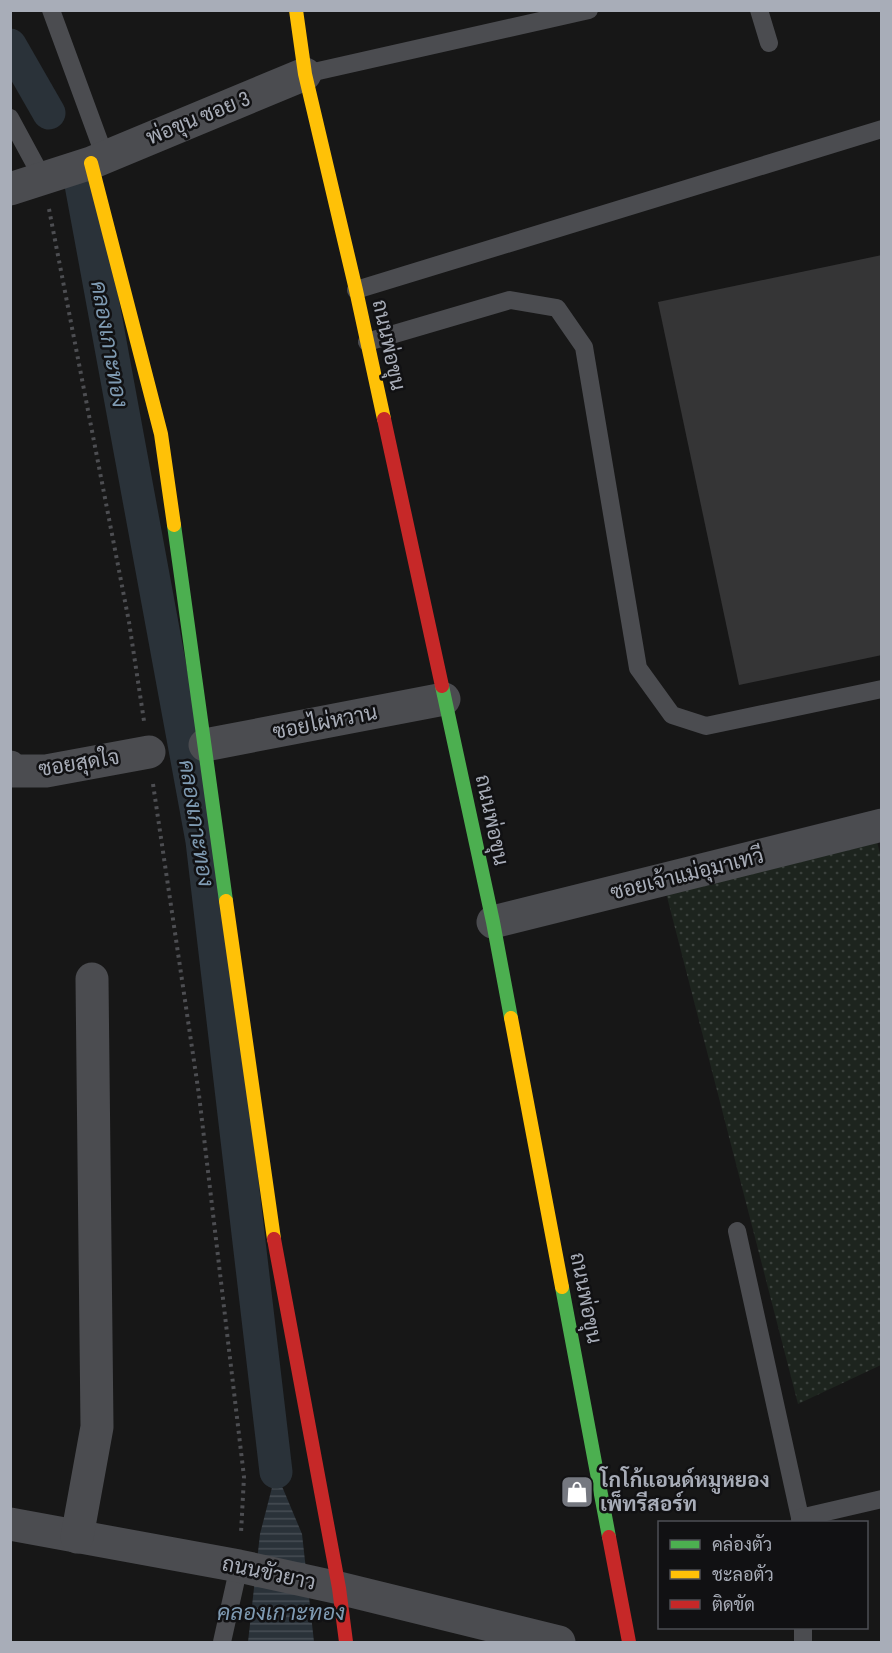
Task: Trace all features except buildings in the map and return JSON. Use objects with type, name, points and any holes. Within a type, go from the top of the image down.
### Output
[{"type":"main road","name":"ถนนพ่อขุน","points":[[296,10],[305,74],[356,290],[493,922],[629,1642]]},
{"type":"main road","points":[[98,160],[161,434],[274,1239],[339,1588],[346,1642]]},
{"type":"street","name":"พ่อขุน ซอย 3","points":[[43,179],[98,160],[305,74]]},
{"type":"street","points":[[10,189],[43,179]]},
{"type":"street","name":"ซอยไผ่หวาน","points":[[205,745],[444,699]]},
{"type":"street","name":"ซอยสุดใจ","points":[[10,767],[12,771],[46,771],[149,752]]},
{"type":"street","name":"ซอยเจ้าแม่อุมาเทวี","points":[[493,922],[882,825]]},
{"type":"street","points":[[76,1537],[97,1427],[92,979]]},
{"type":"street","name":"ถนนขัวยาว","points":[[10,1524],[239,1566],[559,1642]]},
{"type":"lane","points":[[51,10],[98,160]]},
{"type":"lane","points":[[305,74],[589,10]]},
{"type":"lane","points":[[759,10],[769,43]]},
{"type":"lane","points":[[10,118],[43,179]]},
{"type":"lane","points":[[356,290],[882,129]]},
{"type":"lane","points":[[367,342],[510,300],[557,308],[584,347],[638,668],[672,715],[706,726],[882,688]]},
{"type":"lane","points":[[737,1231],[800,1520],[882,1499]]},
{"type":"lane","points":[[222,1642],[239,1566]]},
{"type":"path","points":[[43,179],[129,622],[200,1095],[244,1477],[239,1566]]},
{"type":"shaded area","points":[[876,838],[881,857],[881,1365],[798,1404],[666,893]]},
{"type":"water","name":"คลองเกาะทอง","points":[[276,1472],[302,1534],[314,1642],[248,1642],[260,1534]]},
{"type":"waterway","name":"คลองเกาะทอง","points":[[10,45],[49,113]]},
{"type":"waterway","name":"คลองเกาะทอง","points":[[80,179],[202,841],[276,1472]]},
{"type":"traffic: fast","points":[[174,525],[226,901]]},
{"type":"traffic: fast","points":[[442,686],[493,922],[511,1018]]},
{"type":"traffic: fast","points":[[562,1287],[609,1537]]},
{"type":"traffic: slow","points":[[296,10],[305,74],[384,419]]},
{"type":"traffic: slow","points":[[91,163],[161,434],[174,525]]},
{"type":"traffic: slow","points":[[226,901],[274,1239]]},
{"type":"traffic: slow","points":[[511,1018],[562,1287]]},
{"type":"traffic: jam","points":[[384,419],[442,686]]},
{"type":"traffic: jam","points":[[274,1239],[339,1588],[346,1642]]},
{"type":"traffic: jam","points":[[609,1537],[629,1642]]},
{"type":"place","name":"โกโก้แอนด์หมูหยอง เพ็ทรีสอร์ท","points":[[577,1492]]}]
